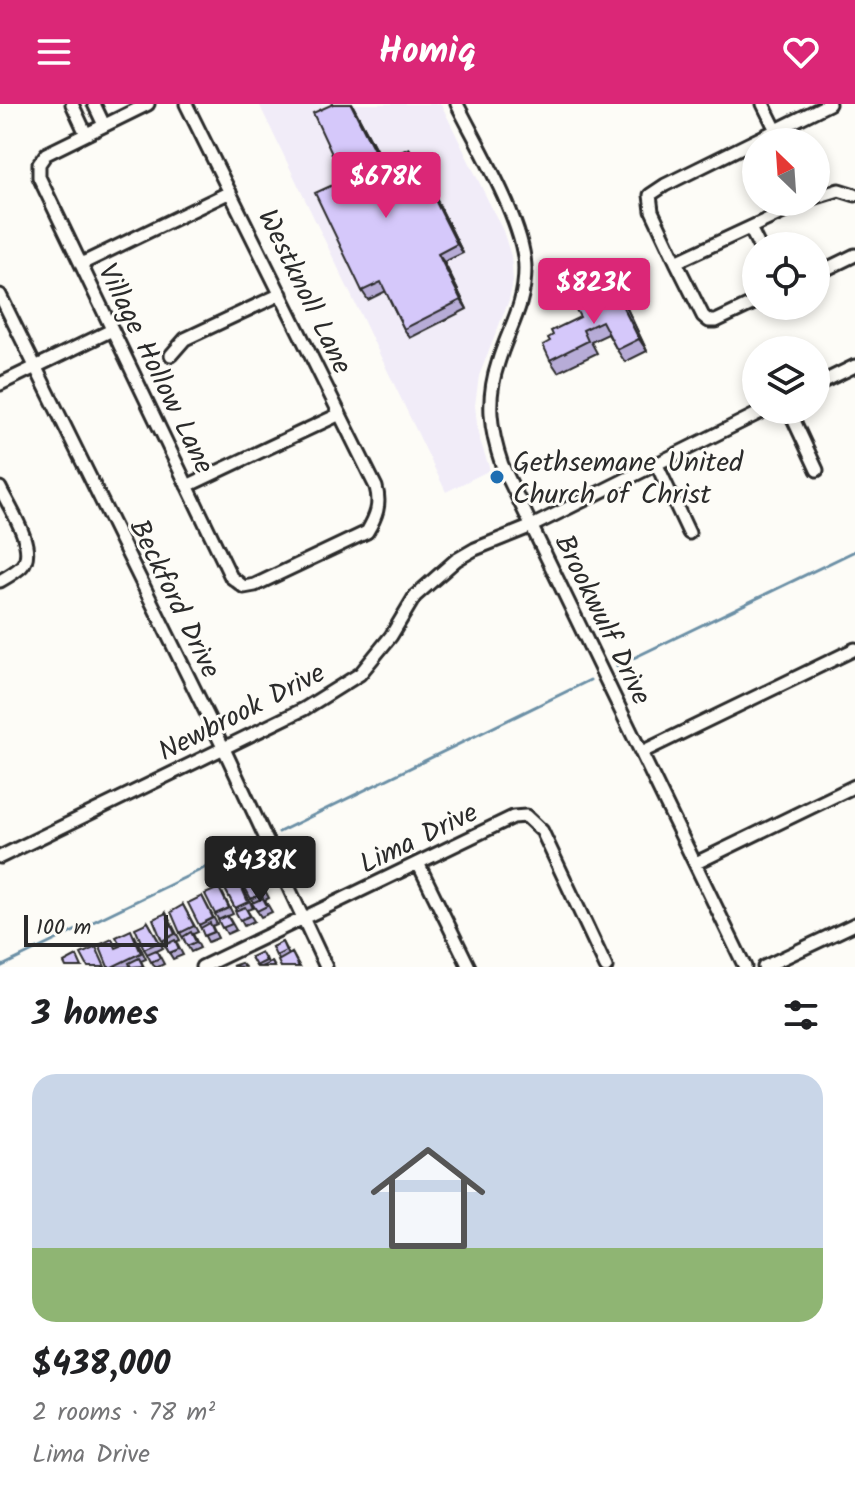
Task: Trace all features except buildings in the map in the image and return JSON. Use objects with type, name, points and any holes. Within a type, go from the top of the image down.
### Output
[{"type":"street","points":[[72,104],[86,134],[148,104]]},
{"type":"street","points":[[94,104],[104,125]]},
{"type":"street","name":"Westknoll Lane","points":[[186,104],[376,487],[380,501],[367,532],[255,585],[244,587]]},
{"type":"street","name":"Brookwulf Drive","points":[[457,104],[523,244],[523,298],[498,362],[490,399],[492,435],[502,465],[745,967]]},
{"type":"street","points":[[763,104],[775,128]]},
{"type":"street","points":[[780,128],[829,104]]},
{"type":"street","name":"Village Hollow Lane","points":[[86,134],[46,154],[39,164],[39,177],[231,577],[244,587]]},
{"type":"street","points":[[742,147],[650,195],[652,211],[703,316],[709,321],[716,321],[742,309]]},
{"type":"street","points":[[830,193],[839,190],[855,195]]},
{"type":"street","points":[[81,264],[230,192]]},
{"type":"street","points":[[676,262],[775,216]]},
{"type":"street","points":[[750,228],[752,232]]},
{"type":"street","points":[[830,267],[855,255]]},
{"type":"street","points":[[171,355],[185,339],[281,294]]},
{"type":"street","name":"Beckford Drive","points":[[0,295],[224,749],[326,967]]},
{"type":"street","points":[[0,384],[112,330]]},
{"type":"street","points":[[830,378],[855,366]]},
{"type":"street","points":[[187,486],[340,414]]},
{"type":"street","name":"Newbrook Drive","points":[[0,857],[224,749],[351,682],[383,647],[415,596],[430,581],[475,549],[532,526],[742,421]]},
{"type":"street","points":[[796,424],[817,470]]},
{"type":"street","points":[[656,463],[689,533]]},
{"type":"street","points":[[0,488],[28,545],[28,557],[21,568],[0,581]]},
{"type":"street","points":[[642,752],[855,649]]},
{"type":"street","points":[[696,863],[855,786]]},
{"type":"street","name":"Lima Drive","points":[[202,967],[513,817],[526,816],[542,831],[606,967]]},
{"type":"street","points":[[418,863],[469,967]]},
{"type":"street","points":[[764,967],[855,924]]},
{"type":"shaded area","points":[[259,104],[441,104],[503,231],[511,256],[513,281],[509,300],[479,376],[475,405],[478,434],[490,470],[446,492]]},
{"type":"waterway","points":[[617,666],[855,551]]},
{"type":"waterway","points":[[279,832],[590,680]]},
{"type":"waterway","points":[[0,967],[254,844]]},
{"type":"place","name":"Gethsemane United Church of Christ","points":[[497,477]]}]
